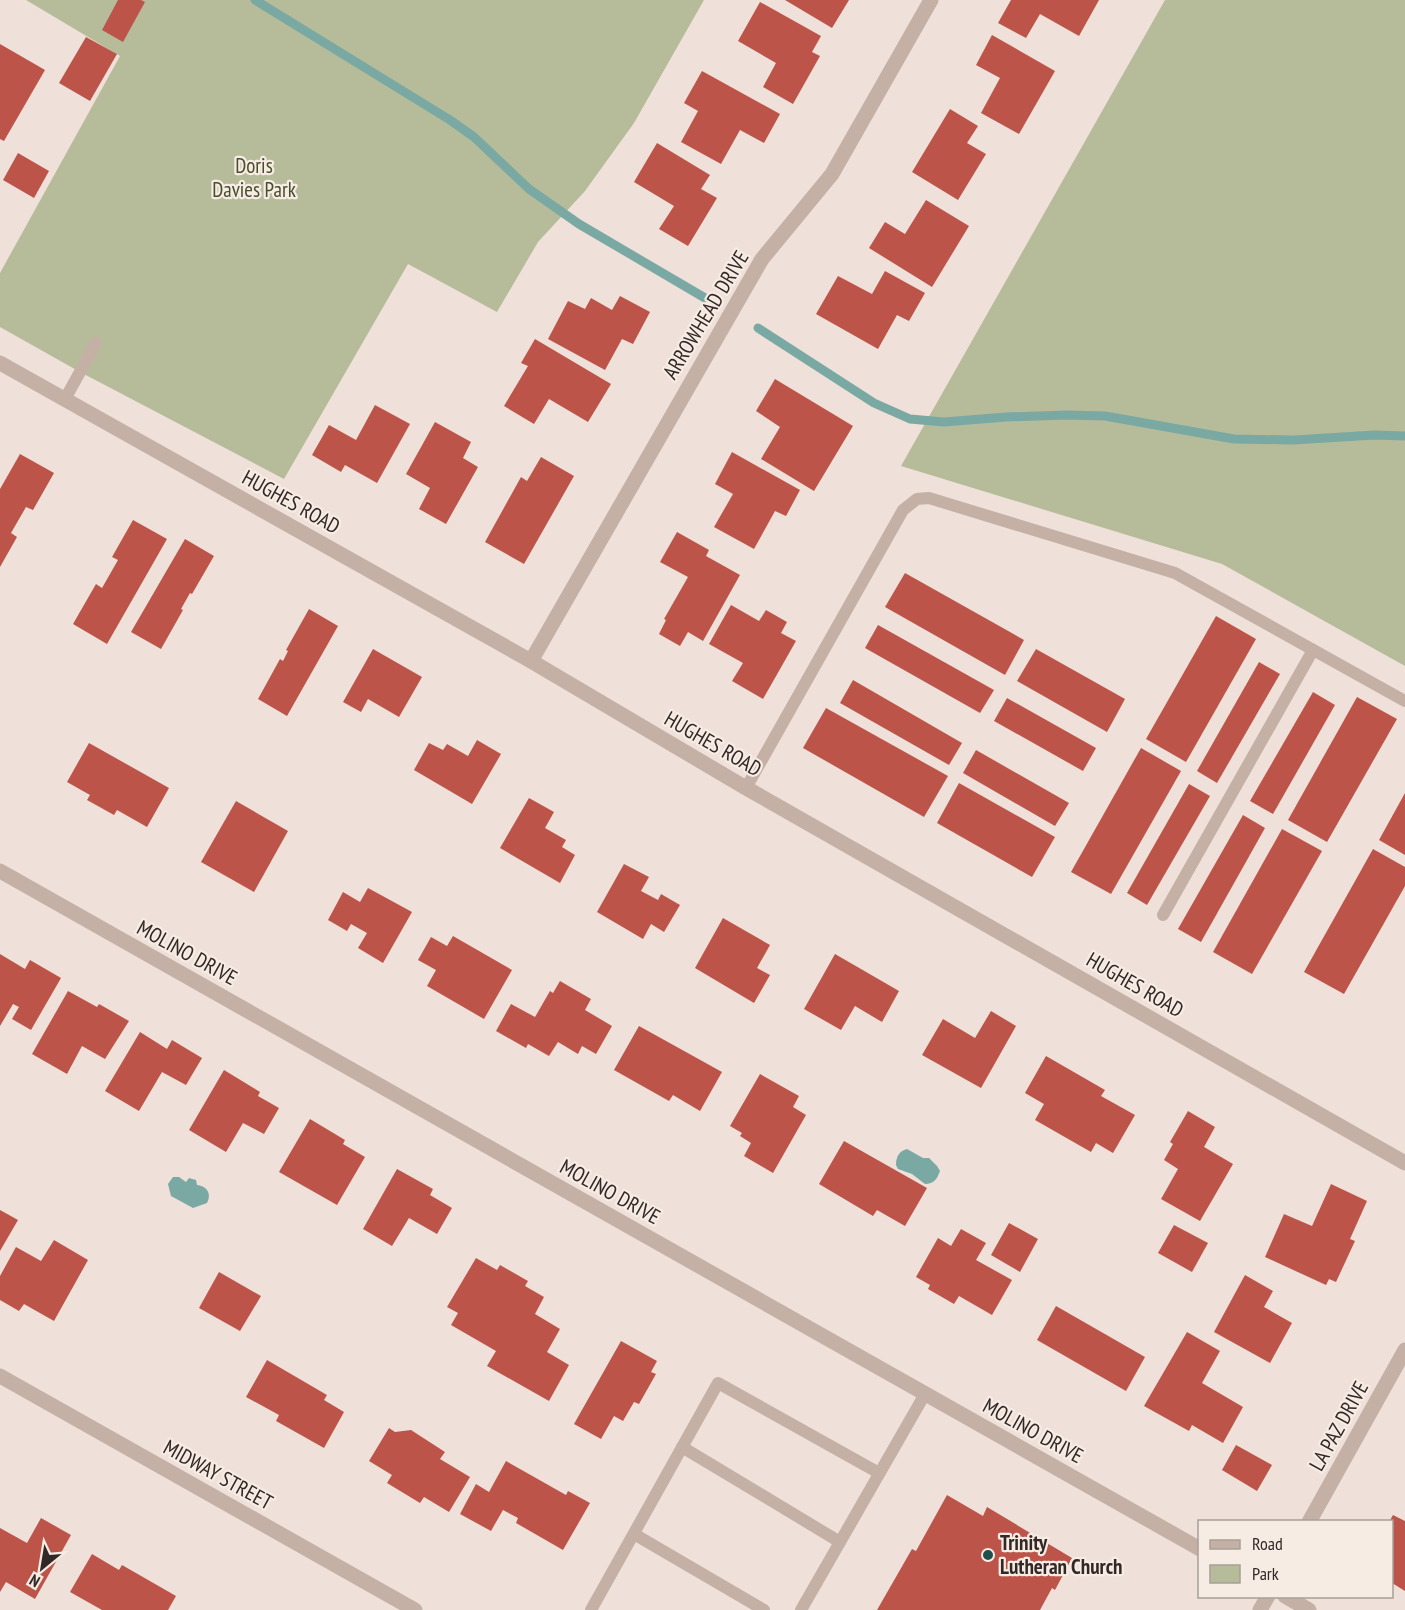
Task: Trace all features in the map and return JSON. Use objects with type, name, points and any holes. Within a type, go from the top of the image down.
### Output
[{"type":"street","name":"ARROWHEAD DRIVE","points":[[531,661],[762,259],[832,174],[931,0]]},
{"type":"street","name":"HUGHES ROAD","points":[[0,363],[531,661],[746,788],[1405,1163]]},
{"type":"street","name":"MOLINO DRIVE","points":[[0,871],[1198,1547]]},
{"type":"street","name":"LA PAZ DRIVE","points":[[1311,1520],[1405,1350]]},
{"type":"street","name":"MIDWAY STREET","points":[[0,1376],[415,1610]]},
{"type":"street","points":[[1288,1598],[1309,1610]]},
{"type":"lane","points":[[65,399],[96,343]]},
{"type":"lane","points":[[746,788],[903,510],[917,499],[929,498],[1175,573],[1405,701]]},
{"type":"lane","points":[[1163,915],[1313,650]]},
{"type":"lane","points":[[591,1610],[718,1383],[879,1473]]},
{"type":"lane","points":[[801,1610],[925,1394]]},
{"type":"lane","points":[[682,1447],[840,1542]]},
{"type":"lane","points":[[634,1534],[764,1610]]},
{"type":"green space","name":"Doris Davies Park","points":[[26,0],[704,0],[634,123],[585,191],[538,242],[497,312],[408,264],[284,479],[80,372],[0,327],[0,273],[120,56]]},
{"type":"green space","points":[[1165,0],[1405,0],[1405,666],[1222,564],[901,466]]},
{"type":"water","points":[[907,1149],[923,1158],[929,1158],[937,1166],[940,1171],[935,1180],[925,1184],[912,1174],[898,1169],[897,1157]]},
{"type":"water","points":[[173,1177],[179,1177],[186,1182],[189,1178],[196,1180],[197,1185],[208,1191],[207,1203],[193,1208],[171,1196],[168,1184]]},
{"type":"building","points":[[118,0],[145,2],[123,42],[102,30]]},
{"type":"building","points":[[785,0],[849,0],[832,28]]},
{"type":"building","points":[[1011,0],[1099,0],[1079,36],[1040,14],[1026,38],[998,23]]},
{"type":"building","points":[[760,2],[821,36],[812,52],[820,56],[793,104],[763,87],[776,63],[738,41]]},
{"type":"building","points":[[992,35],[1055,71],[1019,134],[981,113],[1000,78],[976,65]]},
{"type":"building","points":[[86,37],[117,54],[90,101],[59,83]]},
{"type":"building","points":[[0,44],[45,70],[4,141],[0,139]]},
{"type":"building","points":[[702,71],[780,114],[764,143],[740,130],[721,164],[681,142],[698,111],[684,103]]},
{"type":"building","points":[[950,109],[978,126],[967,143],[986,154],[958,200],[912,172]]},
{"type":"building","points":[[657,143],[710,175],[701,189],[717,198],[688,246],[659,229],[674,206],[634,182]]},
{"type":"building","points":[[18,153],[49,171],[34,198],[3,180]]},
{"type":"building","points":[[926,200],[969,226],[932,287],[869,248],[885,222],[905,234]]},
{"type":"building","points":[[885,271],[925,293],[909,321],[897,315],[878,349],[816,314],[838,276],[872,294]]},
{"type":"building","points":[[620,296],[650,312],[633,344],[622,339],[605,370],[548,339],[568,301],[585,309],[591,298],[612,310]]},
{"type":"building","points":[[535,339],[611,384],[588,422],[549,399],[534,424],[504,406],[528,366],[521,363]]},
{"type":"building","points":[[775,379],[853,426],[814,491],[761,459],[780,427],[756,411]]},
{"type":"building","points":[[375,405],[410,424],[377,483],[345,465],[341,472],[312,455],[329,425],[356,440]]},
{"type":"building","points":[[435,422],[471,442],[463,458],[478,467],[446,524],[419,509],[430,488],[406,474]]},
{"type":"building","points":[[732,452],[800,490],[786,516],[775,511],[754,549],[714,527],[733,494],[715,484]]},
{"type":"building","points":[[20,454],[54,473],[33,510],[26,507],[11,533],[17,537],[0,567],[0,489]]},
{"type":"building","points":[[541,457],[574,476],[524,564],[485,542],[521,477],[527,481]]},
{"type":"building","points":[[133,520],[167,539],[107,644],[73,624],[96,584],[102,588],[118,560],[112,557]]},
{"type":"building","points":[[677,532],[709,550],[706,556],[740,575],[703,641],[688,632],[680,646],[659,634],[666,620],[664,619],[688,577],[660,562]]},
{"type":"building","points":[[185,539],[214,556],[192,594],[190,593],[161,649],[131,632]]},
{"type":"building","points":[[905,573],[1024,640],[1005,675],[885,607]]},
{"type":"building","points":[[731,605],[759,621],[766,610],[787,622],[781,633],[796,641],[763,699],[732,681],[743,663],[709,644]]},
{"type":"building","points":[[309,609],[338,626],[287,716],[258,699],[280,659],[283,661],[288,651],[286,650]]},
{"type":"building","points":[[1216,616],[1256,639],[1186,762],[1146,739]]},
{"type":"building","points":[[878,625],[994,690],[980,713],[865,648]]},
{"type":"building","points":[[373,649],[422,677],[399,717],[368,699],[361,712],[343,702]]},
{"type":"building","points":[[1036,649],[1125,699],[1107,732],[1017,681]]},
{"type":"building","points":[[1259,662],[1280,674],[1217,783],[1197,771]]},
{"type":"building","points":[[853,680],[962,743],[949,765],[840,703]]},
{"type":"building","points":[[1313,692],[1335,705],[1273,814],[1250,801]]},
{"type":"building","points":[[1357,697],[1397,719],[1327,842],[1288,820]]},
{"type":"building","points":[[1007,698],[1096,748],[1083,771],[994,721]]},
{"type":"building","points":[[826,708],[948,776],[924,817],[803,748]]},
{"type":"building","points":[[477,740],[501,754],[472,804],[414,770],[429,743],[443,750],[447,744],[468,756]]},
{"type":"building","points":[[89,743],[169,788],[147,827],[117,810],[114,815],[87,800],[90,795],[67,782]]},
{"type":"building","points":[[1141,748],[1181,771],[1111,894],[1071,872]]},
{"type":"building","points":[[976,750],[1069,803],[1055,826],[963,773]]},
{"type":"building","points":[[959,783],[1055,837],[1032,877],[937,823]]},
{"type":"building","points":[[1189,784],[1210,796],[1147,905],[1127,893]]},
{"type":"building","points":[[1405,793],[1405,855],[1379,840]]},
{"type":"building","points":[[529,798],[554,812],[545,828],[566,840],[562,847],[575,855],[560,883],[500,848]]},
{"type":"building","points":[[236,801],[288,831],[254,892],[201,862]]},
{"type":"building","points":[[1243,815],[1265,828],[1201,942],[1178,929]]},
{"type":"building","points":[[1282,829],[1322,851],[1252,974],[1213,952]]},
{"type":"building","points":[[1373,849],[1405,867],[1405,886],[1344,994],[1304,972]]},
{"type":"building","points":[[624,864],[649,877],[641,891],[658,900],[661,894],[680,905],[664,932],[651,924],[643,939],[597,912]]},
{"type":"building","points":[[368,888],[412,912],[383,963],[358,948],[367,933],[351,924],[347,931],[328,920],[343,892],[360,902]]},
{"type":"building","points":[[723,918],[770,945],[757,968],[770,975],[754,1003],[695,968]]},
{"type":"building","points":[[453,936],[512,970],[484,1019],[427,986],[436,970],[418,960],[431,937],[447,946]]},
{"type":"building","points":[[0,954],[25,969],[30,960],[61,978],[31,1030],[12,1019],[19,1007],[13,1004],[0,1026]]},
{"type":"building","points":[[835,954],[899,991],[882,1022],[855,1006],[841,1030],[804,1009]]},
{"type":"building","points":[[560,981],[591,999],[585,1010],[612,1026],[596,1054],[582,1046],[578,1054],[558,1042],[549,1056],[528,1044],[526,1048],[496,1031],[511,1004],[535,1017],[550,991],[553,993]]},
{"type":"building","points":[[68,991],[97,1007],[99,1004],[129,1021],[105,1059],[82,1046],[67,1074],[32,1054]]},
{"type":"building","points":[[991,1011],[1016,1026],[981,1088],[922,1055],[943,1019],[975,1038]]},
{"type":"building","points":[[639,1026],[722,1072],[700,1111],[673,1095],[669,1101],[614,1070]]},
{"type":"building","points":[[140,1032],[167,1049],[172,1040],[202,1058],[186,1085],[162,1072],[139,1111],[105,1091]]},
{"type":"building","points":[[1046,1056],[1105,1090],[1101,1096],[1135,1115],[1113,1153],[1096,1143],[1091,1152],[1035,1120],[1044,1104],[1025,1093]]},
{"type":"building","points":[[224,1070],[260,1092],[258,1096],[279,1108],[264,1134],[243,1123],[226,1152],[189,1130]]},
{"type":"building","points":[[760,1074],[799,1096],[793,1107],[806,1115],[773,1173],[744,1156],[751,1143],[740,1136],[742,1133],[730,1126]]},
{"type":"building","points":[[1188,1111],[1215,1127],[1204,1147],[1233,1164],[1200,1221],[1161,1199],[1178,1169],[1164,1160],[1173,1144],[1170,1142]]},
{"type":"building","points":[[310,1119],[345,1140],[343,1144],[365,1157],[337,1205],[279,1172]]},
{"type":"building","points":[[844,1141],[927,1188],[905,1226],[877,1210],[873,1216],[819,1184]]},
{"type":"building","points":[[397,1169],[433,1189],[430,1195],[452,1208],[437,1234],[409,1218],[392,1246],[363,1229]]},
{"type":"building","points":[[1331,1184],[1367,1201],[1350,1239],[1355,1241],[1336,1282],[1329,1279],[1326,1285],[1265,1257],[1284,1214],[1312,1226]]},
{"type":"building","points":[[0,1210],[18,1220],[0,1251]]},
{"type":"building","points":[[1009,1223],[1038,1239],[1020,1272],[991,1255]]},
{"type":"building","points":[[1174,1225],[1208,1243],[1192,1272],[1158,1253]]},
{"type":"building","points":[[961,1229],[986,1243],[976,1260],[1012,1280],[992,1315],[959,1296],[954,1304],[928,1289],[930,1285],[916,1277],[938,1238],[951,1246]]},
{"type":"building","points":[[54,1240],[88,1260],[54,1321],[24,1304],[19,1311],[0,1300],[0,1276],[16,1247],[41,1261]]},
{"type":"building","points":[[476,1258],[497,1270],[500,1265],[528,1281],[525,1286],[544,1297],[535,1314],[560,1329],[547,1352],[569,1365],[549,1401],[487,1366],[496,1351],[451,1325],[458,1313],[447,1307]]},
{"type":"building","points":[[219,1272],[261,1296],[240,1331],[199,1308]]},
{"type":"building","points":[[1245,1275],[1273,1291],[1264,1307],[1292,1323],[1270,1363],[1214,1332]]},
{"type":"building","points":[[1056,1306],[1145,1357],[1126,1391],[1037,1340]]},
{"type":"building","points":[[1187,1332],[1220,1351],[1202,1383],[1243,1407],[1223,1443],[1192,1425],[1189,1431],[1144,1406]]},
{"type":"building","points":[[621,1341],[657,1361],[651,1372],[656,1374],[639,1404],[634,1402],[623,1421],[614,1416],[601,1439],[574,1424]]},
{"type":"building","points":[[267,1360],[327,1395],[324,1400],[344,1412],[324,1448],[276,1421],[279,1415],[246,1397]]},
{"type":"building","points":[[389,1428],[395,1432],[411,1430],[445,1452],[440,1459],[470,1477],[449,1512],[424,1497],[420,1503],[387,1483],[392,1475],[369,1461]]},
{"type":"building","points":[[1236,1445],[1272,1465],[1257,1491],[1222,1470]]},
{"type":"building","points":[[506,1461],[566,1495],[568,1491],[590,1503],[563,1550],[516,1523],[518,1518],[503,1510],[491,1531],[460,1514],[476,1484],[489,1492]]},
{"type":"building","name":"Trinity Lutheran Church","points":[[947,1495],[983,1516],[987,1507],[1072,1558],[1055,1590],[1052,1588],[1040,1610],[877,1610],[912,1549],[916,1551]]},
{"type":"building","points":[[1393,1515],[1405,1521],[1405,1591],[1393,1584],[1393,1520],[1390,1520]]},
{"type":"building","points":[[41,1518],[71,1535],[35,1599],[6,1582],[0,1592],[0,1528],[27,1543]]},
{"type":"building","points":[[92,1554],[119,1570],[122,1565],[176,1596],[168,1610],[102,1610],[70,1592]]},
{"type":"waterway","points":[[255,0],[450,120],[474,137],[529,189],[579,224],[705,298]]},
{"type":"waterway","points":[[758,328],[874,403],[910,419],[944,422],[1006,417],[1105,416],[1234,439],[1294,440],[1374,435],[1405,436]]},
{"type":"place","name":"Trinity Lutheran Church","points":[[988,1555]]}]
